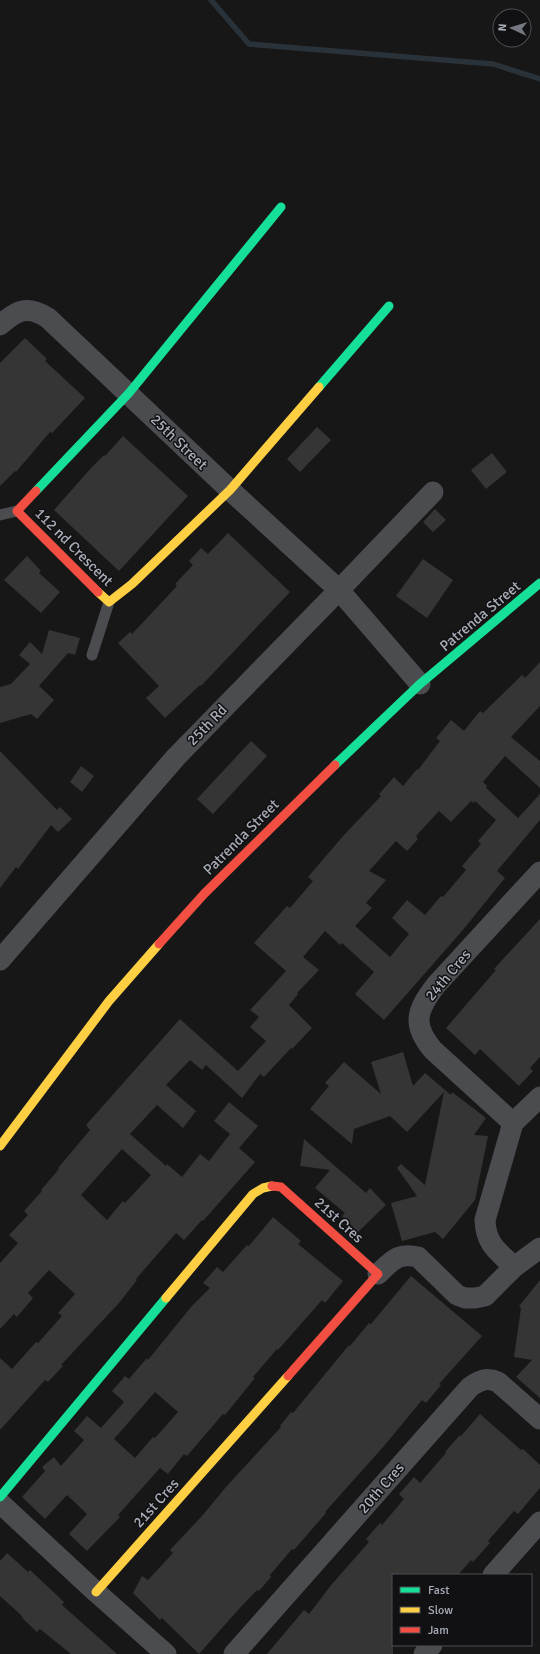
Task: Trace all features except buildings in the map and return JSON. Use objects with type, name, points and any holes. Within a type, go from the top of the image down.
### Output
[{"type":"street","name":"112 nd Crescent","points":[[281,207],[129,393],[17,511],[109,602],[132,584],[230,490],[389,306]]},
{"type":"street","name":"25th Street","points":[[6,319],[25,310],[33,311],[48,318],[338,590]]},
{"type":"street","name":"25th Rd","points":[[0,960],[176,756],[433,492]]},
{"type":"street","name":"Patrenda Street","points":[[0,1146],[109,1001],[204,894],[297,801],[420,684],[540,584]]},
{"type":"street","points":[[338,590],[420,684]]},
{"type":"street","name":"24th Cres","points":[[513,1123],[439,1055],[425,1040],[420,1027],[420,1014],[424,1001],[436,985],[540,872]]},
{"type":"street","points":[[514,1267],[489,1242],[485,1231],[485,1220],[513,1123],[540,1097]]},
{"type":"street","name":"21st Cres","points":[[0,1497],[248,1200],[261,1188],[270,1186],[281,1187],[378,1274],[96,1592]]},
{"type":"street","points":[[378,1274],[396,1258],[402,1255],[418,1257],[457,1295],[465,1298],[475,1298],[485,1296],[514,1267],[540,1248]]},
{"type":"street","name":"20th Cres","points":[[234,1654],[470,1387],[479,1381],[491,1379],[498,1382],[540,1419]]},
{"type":"street","points":[[0,1503],[96,1592],[166,1654]]},
{"type":"street","points":[[494,1574],[540,1522]]},
{"type":"street","points":[[424,1654],[431,1646]]},
{"type":"lane","points":[[0,515],[17,511]]},
{"type":"lane","points":[[92,655],[109,602]]},
{"type":"waterway","points":[[211,0],[249,44],[493,64],[540,79]]},
{"type":"traffic: fast","points":[[36,491],[129,393],[281,207]]},
{"type":"traffic: fast","points":[[319,387],[389,306]]},
{"type":"traffic: fast","points":[[335,765],[420,684],[540,583]]},
{"type":"traffic: fast","points":[[0,1497],[166,1298]]},
{"type":"traffic: slow","points":[[98,592],[109,602],[132,584],[230,490],[319,387]]},
{"type":"traffic: slow","points":[[0,1146],[109,1001],[159,944]]},
{"type":"traffic: slow","points":[[166,1298],[253,1194],[263,1188],[272,1186]]},
{"type":"traffic: slow","points":[[96,1592],[288,1376]]},
{"type":"traffic: jam","points":[[36,491],[17,511],[98,592]]},
{"type":"traffic: jam","points":[[159,944],[204,894],[335,765]]},
{"type":"traffic: jam","points":[[272,1186],[281,1187],[378,1274],[288,1376]]}]
